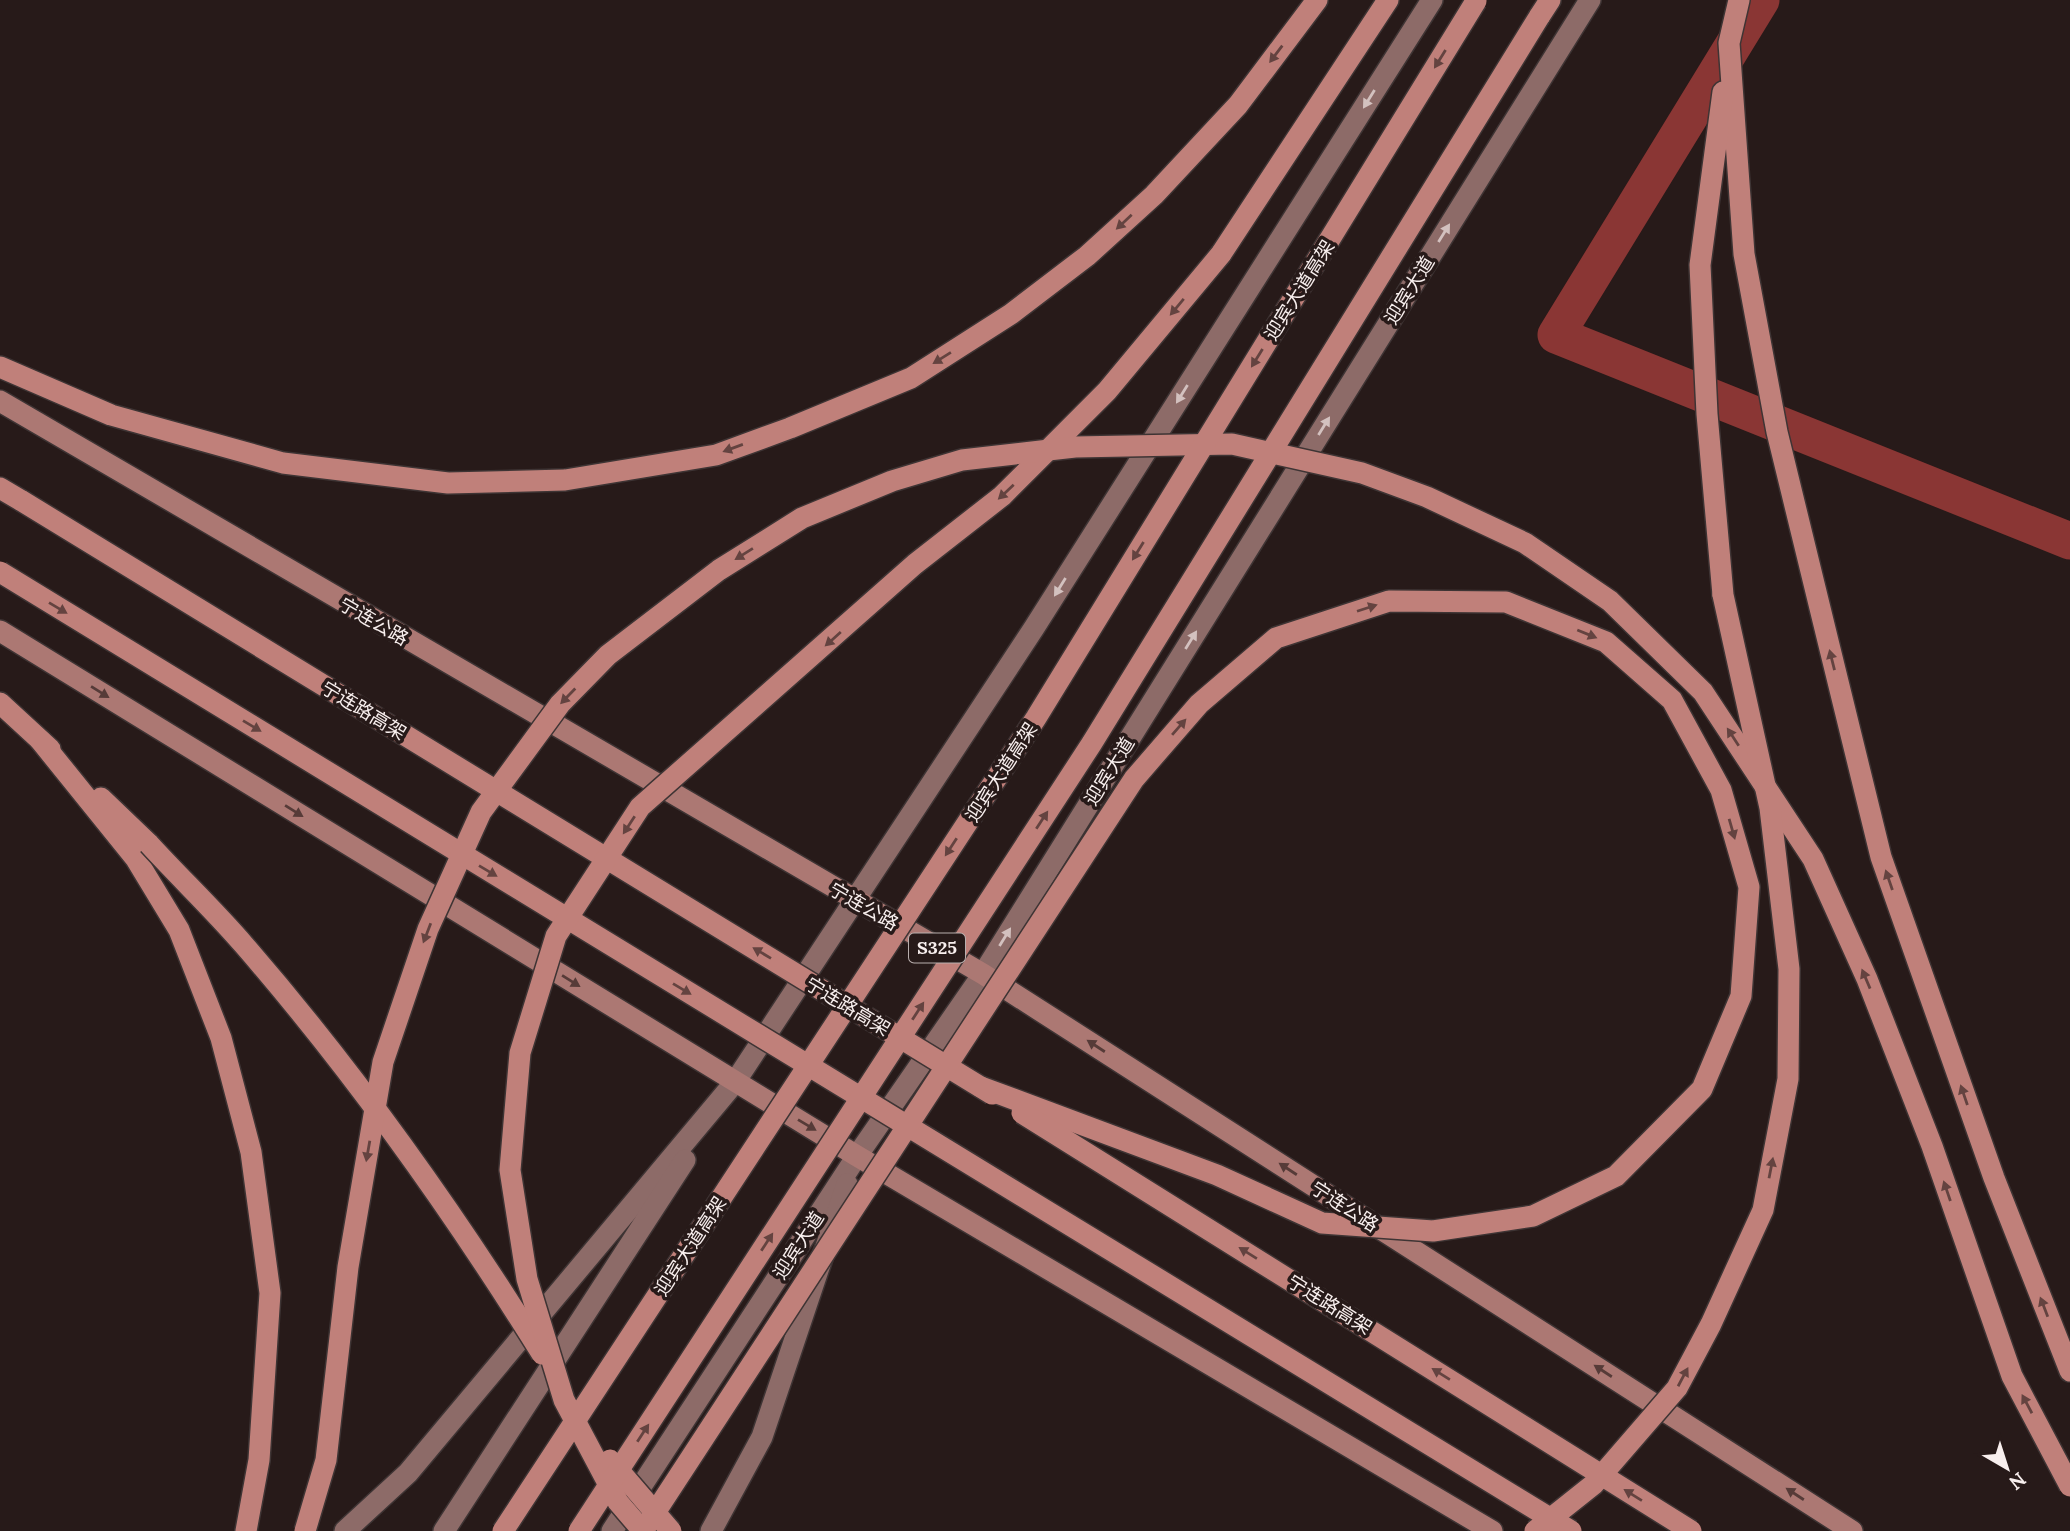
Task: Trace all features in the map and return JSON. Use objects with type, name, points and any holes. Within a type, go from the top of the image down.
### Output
[{"type":"highway","points":[[0,367],[111,415],[283,463],[448,483],[565,480],[716,454],[790,428],[911,377],[1011,314],[1087,256],[1154,195],[1238,105],[1317,0]]},
{"type":"highway","points":[[981,1087],[1217,1175],[1322,1223],[1433,1231],[1533,1216],[1616,1176],[1702,1089],[1741,996],[1749,887],[1721,790],[1672,700],[1606,642],[1506,602],[1389,601],[1276,638],[1199,704],[1134,779],[643,1531],[618,1502],[564,1400],[527,1279],[510,1170],[520,1053],[556,936],[640,807],[915,564],[1002,496],[1107,391],[1221,254],[1388,0]]},
{"type":"highway","name":"迎宾大道高架","points":[[503,1531],[1036,718],[1477,0]]},
{"type":"highway","points":[[579,1531],[1092,743],[1550,0]]},
{"type":"highway","points":[[1535,1531],[1594,1484],[1677,1388],[1711,1324],[1763,1210],[1788,1079],[1789,969],[1770,807],[1723,595],[1707,414],[1700,265],[1730,43],[1739,0]]},
{"type":"highway","points":[[1730,43],[1744,254],[1777,432],[1881,857],[1994,1178],[2070,1371]]},
{"type":"highway","points":[[305,1531],[326,1460],[348,1267],[383,1062],[428,929],[481,812],[560,704],[608,655],[719,569],[802,518],[892,481],[962,460],[1088,447],[1232,444],[1362,473],[1427,497],[1525,543],[1611,601],[1703,692],[1813,859],[1867,979],[1932,1146],[2012,1376],[2070,1486]]},
{"type":"highway","name":"宁连路高架","points":[[0,488],[981,1087],[1691,1531]]},
{"type":"highway","points":[[0,572],[1571,1531]]},
{"type":"highway","points":[[0,704],[40,740],[142,852],[244,944],[373,1104],[489,1270],[598,1446],[671,1531]]},
{"type":"highway","points":[[142,852],[179,930],[221,1038],[251,1152],[270,1293],[259,1460],[246,1531]]},
{"type":"main road","points":[[444,1531],[853,901],[1034,628],[1432,0]]},
{"type":"main road","name":"迎宾大道","points":[[612,1531],[857,1156],[983,974],[1590,0]]},
{"type":"main road","name":"宁连公路","points":[[0,401],[853,901],[983,974],[1852,1531]]},
{"type":"main road","points":[[0,631],[857,1156],[1492,1531]]},
{"type":"main road","points":[[345,1531],[408,1472],[735,1082]]},
{"type":"main road","points":[[710,1531],[762,1437],[857,1156]]},
{"type":"waterway","points":[[1761,0],[1556,335],[2070,541]]}]
